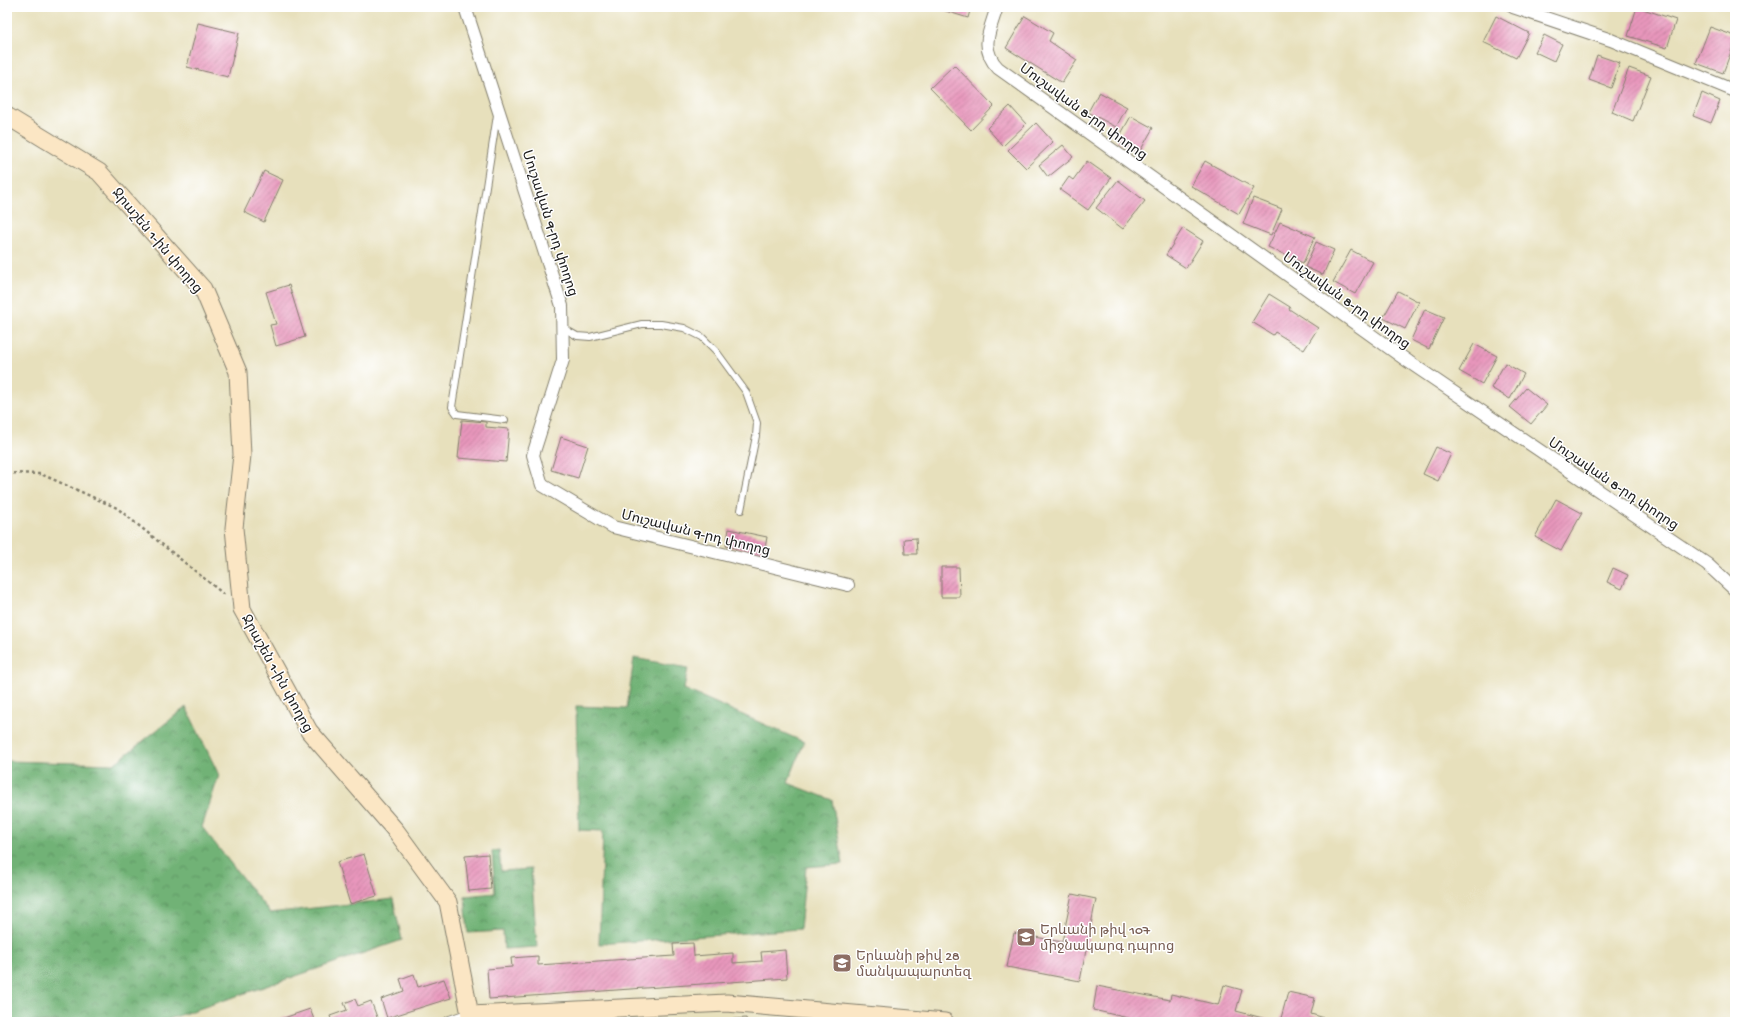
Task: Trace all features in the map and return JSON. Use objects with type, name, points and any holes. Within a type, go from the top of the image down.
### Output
[{"type":"street","name":"Մուշավան 9-րդ փողոց","points":[[464,7],[562,306],[563,360],[533,456],[542,485],[613,527],[848,585]]},
{"type":"street","name":"Մուշավան 8-րդ փողոց","points":[[997,7],[988,38],[988,51],[990,60],[998,68],[1409,362],[1707,564],[1735,590]]},
{"type":"street","points":[[1513,7],[1611,40],[1735,91]]},
{"type":"street","name":"Ջրաշեն 1-ին փողոց","points":[[7,116],[99,172],[203,289],[238,372],[242,455],[234,528],[242,609],[309,731],[396,831],[448,902],[457,1020],[727,1003],[945,1022]]},
{"type":"lane","points":[[498,110],[452,407],[458,414],[505,420]]},
{"type":"lane","points":[[563,328],[577,336],[590,337],[642,324],[661,324],[684,328],[702,337],[716,351],[746,392],[757,423],[756,436],[741,510]]},
{"type":"path","points":[[7,473],[41,474],[116,508],[242,609]]},
{"type":"green space","points":[[634,658],[688,668],[684,689],[804,742],[788,783],[832,800],[843,864],[806,867],[800,929],[599,944],[603,831],[579,830],[576,706],[627,708]]},
{"type":"green space","points":[[186,707],[219,775],[202,827],[270,913],[393,899],[402,940],[160,1022],[7,1022],[7,761],[114,764]]},
{"type":"green space","points":[[499,850],[501,871],[531,869],[537,947],[504,949],[503,931],[468,933],[465,896],[495,893],[492,851]]},
{"type":"building","points":[[933,7],[971,7],[968,18]]},
{"type":"building","points":[[1637,7],[1676,20],[1667,48],[1628,36]]},
{"type":"building","points":[[1025,16],[1053,33],[1049,41],[1077,60],[1062,83],[1006,48]]},
{"type":"building","points":[[1496,16],[1529,33],[1516,58],[1483,42]]},
{"type":"building","points":[[198,23],[239,33],[228,77],[187,67]]},
{"type":"building","points":[[1710,27],[1735,36],[1735,41],[1723,73],[1696,63]]},
{"type":"building","points":[[1544,35],[1562,44],[1554,61],[1535,52]]},
{"type":"building","points":[[1597,55],[1620,63],[1611,88],[1589,80]]},
{"type":"building","points":[[954,65],[994,106],[971,130],[930,88]]},
{"type":"building","points":[[1629,68],[1651,76],[1633,121],[1612,112]]},
{"type":"building","points":[[1099,92],[1127,107],[1116,127],[1088,112]]},
{"type":"building","points":[[1702,93],[1720,101],[1711,123],[1693,116]]},
{"type":"building","points":[[1010,106],[1026,124],[1003,146],[987,128]]},
{"type":"building","points":[[1131,116],[1153,128],[1139,153],[1117,141]]},
{"type":"building","points":[[1036,123],[1053,142],[1026,168],[1008,150]]},
{"type":"building","points":[[1063,145],[1073,157],[1048,177],[1039,165]]},
{"type":"building","points":[[1087,161],[1111,178],[1088,210],[1060,190],[1069,177],[1073,180]]},
{"type":"building","points":[[1205,161],[1254,188],[1239,214],[1191,186]]},
{"type":"building","points":[[264,171],[283,180],[264,222],[244,212]]},
{"type":"building","points":[[1118,180],[1145,201],[1123,229],[1096,208]]},
{"type":"building","points":[[1253,198],[1282,209],[1271,235],[1243,224]]},
{"type":"building","points":[[1280,222],[1315,237],[1303,263],[1268,247]]},
{"type":"building","points":[[1183,228],[1203,241],[1186,268],[1166,255]]},
{"type":"building","points":[[1316,242],[1334,250],[1323,275],[1305,267]]},
{"type":"building","points":[[1351,250],[1373,262],[1355,294],[1333,282]]},
{"type":"building","points":[[289,285],[305,337],[276,346],[270,325],[276,324],[266,292]]},
{"type":"building","points":[[1398,291],[1419,302],[1405,329],[1383,318]]},
{"type":"building","points":[[1269,294],[1290,307],[1289,309],[1318,328],[1304,350],[1275,332],[1273,335],[1252,322]]},
{"type":"building","points":[[1425,309],[1444,317],[1429,349],[1411,340]]},
{"type":"building","points":[[1474,344],[1497,356],[1482,384],[1459,371]]},
{"type":"building","points":[[1505,363],[1524,374],[1510,399],[1491,388]]},
{"type":"building","points":[[1526,388],[1547,405],[1531,424],[1510,407]]},
{"type":"building","points":[[462,420],[486,422],[486,427],[509,429],[506,462],[458,458]]},
{"type":"building","points":[[561,437],[588,446],[578,478],[551,470]]},
{"type":"building","points":[[1436,447],[1451,454],[1438,481],[1423,474]]},
{"type":"building","points":[[1556,499],[1582,513],[1561,551],[1535,537]]},
{"type":"building","points":[[729,529],[767,537],[764,554],[726,546]]},
{"type":"building","points":[[916,538],[917,554],[905,554],[904,539]]},
{"type":"building","points":[[941,567],[959,567],[960,597],[941,597]]},
{"type":"building","points":[[1613,568],[1628,575],[1622,589],[1607,582]]},
{"type":"building","points":[[364,854],[377,896],[350,904],[337,862]]},
{"type":"building","points":[[488,854],[491,889],[469,891],[465,856]]},
{"type":"building","name":"Երևանի թիվ 107 միջնակարգ դպրոց","points":[[1072,894],[1096,899],[1080,981],[1007,967],[1014,933],[1062,942]]},
{"type":"building","points":[[693,943],[694,956],[733,953],[733,963],[762,961],[761,952],[785,950],[787,978],[489,999],[487,969],[512,967],[511,958],[538,956],[538,965],[674,956],[673,944]]},
{"type":"building","points":[[414,974],[418,987],[444,979],[451,998],[387,1018],[381,999],[404,991],[400,979]]},
{"type":"building","points":[[1224,985],[1242,990],[1236,1011],[1278,1022],[1146,1022],[1093,1010],[1097,986],[1170,1000],[1171,994],[1218,1005]]},
{"type":"building","points":[[1288,992],[1315,998],[1311,1014],[1338,1022],[1280,1022]]},
{"type":"building","points":[[355,999],[358,1006],[371,1001],[378,1020],[371,1022],[332,1022],[330,1016],[347,1010],[344,1003]]},
{"type":"building","points":[[310,1009],[315,1022],[272,1022]]},
{"type":"building","points":[[746,1018],[747,1022],[711,1022],[711,1021]]},
{"type":"place","name":"Երևանի թիվ 107 միջնակարգ դպրոց","points":[[1026,937]]},
{"type":"place","name":"Երևանի թիվ 28 մանկապարտեզ","points":[[842,963]]}]
